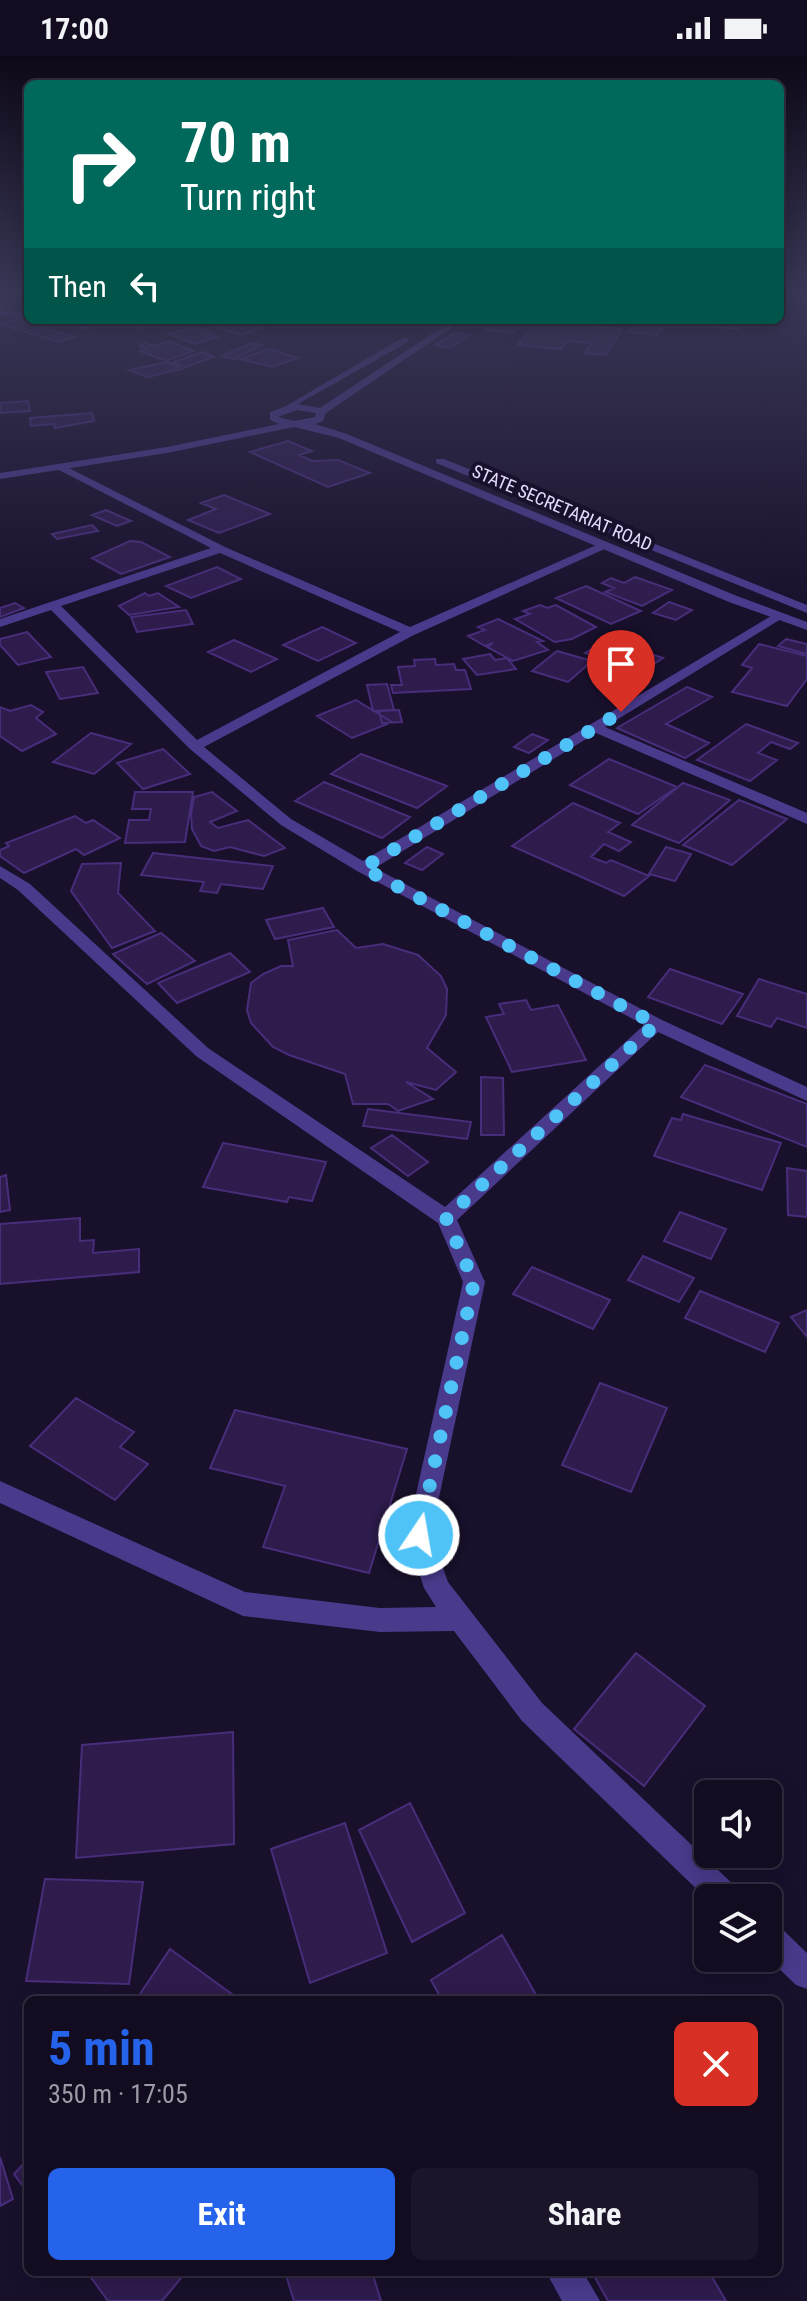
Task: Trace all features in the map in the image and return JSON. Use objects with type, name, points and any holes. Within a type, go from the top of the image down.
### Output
[{"type":"street","points":[[0,464],[204,433],[273,414],[303,399]]},
{"type":"street","points":[[0,476],[300,424],[320,419],[321,414],[343,399]]},
{"type":"street","points":[[285,408],[301,407],[376,435]]},
{"type":"street","name":"STATE SECRETARIAT ROAD","points":[[273,414],[278,421],[343,436],[807,626]]},
{"type":"street","points":[[432,458],[807,609]]},
{"type":"street","points":[[61,467],[221,549],[410,632]]},
{"type":"street","points":[[195,746],[410,632],[605,545]]},
{"type":"street","points":[[0,623],[221,549]]},
{"type":"street","points":[[54,606],[195,746],[286,822],[363,868],[656,1024],[807,1095]]},
{"type":"street","points":[[363,868],[780,616]]},
{"type":"street","points":[[595,728],[807,819]]},
{"type":"street","points":[[0,871],[24,887],[202,1052],[446,1218],[474,1282],[419,1535],[437,1588],[532,1712],[712,1884]]},
{"type":"street","points":[[446,1218],[656,1024]]},
{"type":"street","points":[[0,1492],[243,1604],[380,1620],[461,1619]]},
{"type":"street","points":[[782,1950],[807,1974]]},
{"type":"street","points":[[566,2276],[582,2301]]},
{"type":"building","points":[[28,401],[30,411],[0,413],[0,403]]},
{"type":"building","points":[[92,413],[94,421],[55,428],[54,424],[31,426],[30,418]]},
{"type":"building","points":[[288,441],[312,451],[299,455],[312,461],[338,460],[370,473],[328,487],[250,452]]},
{"type":"building","points":[[224,495],[270,514],[219,533],[188,520],[216,509],[201,503]]},
{"type":"building","points":[[106,510],[131,521],[117,526],[92,515]]},
{"type":"building","points":[[92,525],[98,531],[57,539],[52,534]]},
{"type":"building","points":[[130,541],[141,542],[170,557],[121,574],[92,558]]},
{"type":"building","points":[[217,567],[241,579],[191,598],[166,586]]},
{"type":"building","points":[[635,577],[672,590],[642,606],[605,592],[614,588],[602,583],[611,578],[624,583]]},
{"type":"building","points":[[586,586],[641,611],[611,624],[556,598]]},
{"type":"building","points":[[145,593],[149,596],[158,593],[179,607],[129,615],[119,606]]},
{"type":"building","points":[[669,602],[692,610],[676,620],[653,613]]},
{"type":"building","points":[[15,603],[24,608],[0,617],[0,608]]},
{"type":"building","points":[[540,605],[547,608],[556,605],[596,627],[572,639],[555,642],[515,619],[530,614],[523,611]]},
{"type":"building","points":[[186,610],[193,624],[137,632],[131,617]]},
{"type":"building","points":[[498,619],[543,641],[537,642],[548,650],[513,661],[487,647],[493,643],[485,646],[468,636],[485,630],[478,627]]},
{"type":"building","points":[[322,627],[356,643],[318,661],[283,645]]},
{"type":"building","points":[[27,632],[51,657],[18,665],[0,645],[0,639]]},
{"type":"building","points":[[608,639],[663,658],[640,673],[585,653]]},
{"type":"building","points":[[786,639],[807,644],[807,654],[778,646]]},
{"type":"building","points":[[234,640],[277,659],[251,672],[208,652]]},
{"type":"building","points":[[759,644],[807,656],[807,679],[787,706],[732,692],[752,668],[742,665]]},
{"type":"building","points":[[557,651],[592,661],[568,682],[532,671]]},
{"type":"building","points":[[490,654],[495,660],[507,658],[516,669],[477,675],[463,659]]},
{"type":"building","points":[[435,659],[436,665],[454,664],[456,670],[465,670],[471,689],[393,693],[391,685],[402,685],[398,667],[415,666],[414,660]]},
{"type":"building","points":[[83,667],[98,693],[60,699],[46,672]]},
{"type":"building","points":[[387,684],[394,710],[373,711],[367,685]]},
{"type":"building","points":[[687,687],[712,697],[666,724],[709,743],[685,758],[617,728]]},
{"type":"building","points":[[356,700],[392,722],[352,738],[317,716]]},
{"type":"building","points":[[31,705],[43,712],[36,718],[56,734],[22,751],[0,736],[0,707],[10,711]]},
{"type":"building","points":[[399,710],[402,722],[382,723],[379,711]]},
{"type":"building","points":[[746,724],[798,743],[790,749],[771,742],[758,753],[777,760],[750,781],[697,760]]},
{"type":"building","points":[[91,733],[131,744],[94,774],[53,762]]},
{"type":"building","points":[[532,734],[548,740],[529,753],[514,747]]},
{"type":"building","points":[[163,749],[190,774],[143,789],[117,763]]},
{"type":"building","points":[[361,754],[447,786],[417,808],[331,774]]},
{"type":"building","points":[[609,759],[677,787],[638,814],[570,785]]},
{"type":"building","points":[[324,782],[410,817],[382,838],[295,801]]},
{"type":"building","points":[[683,783],[730,800],[679,843],[632,825]]},
{"type":"building","points":[[135,792],[193,792],[185,842],[125,843],[129,820],[149,820],[151,809],[132,809]]},
{"type":"building","points":[[212,792],[237,811],[210,822],[218,828],[248,820],[285,848],[264,856],[230,847],[214,851],[201,846],[192,829],[194,797]]},
{"type":"building","points":[[739,800],[787,819],[732,865],[683,845]]},
{"type":"building","points":[[573,803],[620,823],[608,832],[631,842],[619,851],[604,844],[591,857],[606,863],[611,860],[649,876],[624,896],[512,846]]},
{"type":"building","points":[[75,816],[86,823],[93,820],[120,838],[84,855],[76,849],[24,873],[0,856],[0,850],[9,846],[6,843]]},
{"type":"building","points":[[427,847],[443,854],[422,870],[405,863]]},
{"type":"building","points":[[666,847],[691,854],[675,881],[649,874]]},
{"type":"building","points":[[153,853],[273,866],[263,889],[221,884],[217,893],[200,891],[204,882],[141,875]]},
{"type":"building","points":[[121,863],[118,893],[155,931],[112,948],[71,891],[82,864]]},
{"type":"building","points":[[323,908],[334,927],[275,939],[266,920]]},
{"type":"building","points":[[337,930],[356,948],[383,944],[418,955],[441,976],[447,989],[446,1015],[427,1048],[456,1072],[436,1090],[406,1082],[433,1099],[398,1111],[388,1104],[353,1104],[345,1074],[273,1047],[251,1023],[247,1010],[251,983],[281,966],[293,966],[288,940]]},
{"type":"building","points":[[161,933],[195,961],[147,984],[113,954]]},
{"type":"building","points":[[230,953],[250,972],[177,1003],[158,983]]},
{"type":"building","points":[[670,969],[743,994],[722,1024],[648,997]]},
{"type":"building","points":[[759,979],[807,994],[807,1028],[777,1018],[771,1027],[737,1016]]},
{"type":"building","points":[[526,1000],[531,1010],[558,1005],[586,1060],[512,1072],[486,1017],[504,1014],[499,1004]]},
{"type":"building","points":[[705,1065],[807,1104],[807,1147],[681,1097]]},
{"type":"building","points":[[481,1077],[503,1078],[504,1135],[481,1135]]},
{"type":"building","points":[[368,1109],[471,1122],[467,1139],[363,1126]]},
{"type":"building","points":[[683,1114],[781,1143],[762,1190],[654,1156],[672,1118],[681,1120]]},
{"type":"building","points":[[392,1135],[428,1162],[408,1176],[371,1148]]},
{"type":"building","points":[[223,1143],[326,1162],[312,1201],[289,1197],[287,1202],[203,1187]]},
{"type":"building","points":[[787,1168],[807,1171],[807,1217],[788,1215]]},
{"type":"building","points":[[6,1175],[10,1210],[0,1212],[0,1177]]},
{"type":"building","points":[[680,1212],[726,1229],[711,1259],[664,1241]]},
{"type":"building","points":[[80,1218],[80,1241],[94,1240],[93,1253],[139,1249],[139,1272],[0,1284],[0,1224]]},
{"type":"building","points":[[643,1256],[694,1278],[679,1302],[628,1280]]},
{"type":"building","points":[[532,1267],[610,1300],[593,1329],[513,1294]]},
{"type":"building","points":[[700,1291],[779,1323],[765,1352],[685,1318]]},
{"type":"building","points":[[807,1310],[807,1337],[791,1317]]},
{"type":"building","points":[[600,1383],[667,1408],[631,1492],[562,1465]]},
{"type":"building","points":[[76,1398],[134,1432],[120,1447],[148,1464],[115,1500],[30,1446]]},
{"type":"building","points":[[235,1410],[407,1449],[369,1573],[263,1547],[285,1486],[210,1468]]},
{"type":"building","points":[[636,1653],[705,1706],[644,1786],[574,1729]]},
{"type":"building","points":[[233,1732],[234,1844],[76,1858],[82,1745]]},
{"type":"building","points":[[410,1803],[465,1913],[412,1942],[359,1830]]},
{"type":"building","points":[[345,1823],[387,1953],[310,1983],[271,1849]]},
{"type":"building","points":[[45,1879],[143,1882],[129,1984],[26,1981]]},
{"type":"building","points":[[502,1935],[537,1996],[440,1996],[431,1980]]},
{"type":"building","points":[[170,1949],[235,1996],[139,1996]]},
{"type":"building","points":[[0,2157],[13,2199],[0,2206]]},
{"type":"building","points":[[24,2163],[24,2188],[14,2174]]},
{"type":"building","points":[[90,2276],[183,2276],[162,2301],[108,2301]]},
{"type":"building","points":[[286,2276],[373,2276],[381,2301],[294,2301]]},
{"type":"building","points":[[594,2276],[711,2276],[726,2301],[608,2301]]},
{"type":"route","points":[[419,1535],[474,1282],[446,1218],[656,1024],[363,868],[621,712]]}]
